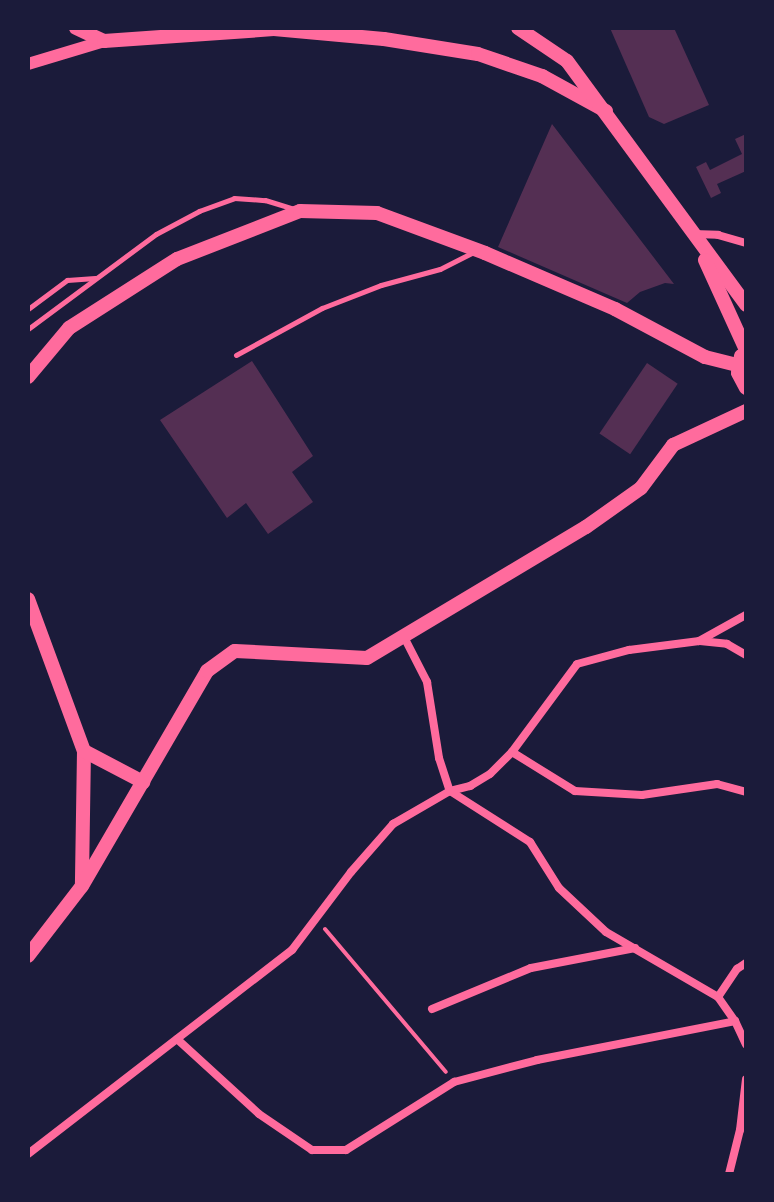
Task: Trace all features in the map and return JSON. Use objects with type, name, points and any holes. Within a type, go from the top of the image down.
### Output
[{"type":"main road","points":[[76,28],[104,41],[274,29],[384,39],[478,54],[542,76],[606,111]]},
{"type":"main road","points":[[518,28],[567,61],[746,305]]},
{"type":"main road","points":[[28,377],[69,328],[177,259],[300,211],[377,213],[477,250],[615,309],[705,357],[738,365]]},
{"type":"main road","points":[[692,234],[746,350],[738,365],[738,373],[746,388]]},
{"type":"main road","points":[[28,956],[82,886],[207,671],[235,651],[367,658],[608,512],[641,488],[673,445],[746,411]]},
{"type":"main road","points":[[28,599],[84,751],[82,886]]},
{"type":"main road","points":[[84,751],[143,782]]},
{"type":"street","points":[[28,64],[104,41]]},
{"type":"street","points":[[692,234],[718,235],[746,243]]},
{"type":"street","points":[[699,641],[746,615]]},
{"type":"street","points":[[403,635],[427,682],[439,758],[450,791],[530,842],[559,888],[606,932],[718,997],[745,1040]]},
{"type":"street","points":[[28,1154],[292,950],[393,824],[450,791],[470,786],[490,774],[512,752],[577,664],[629,650],[699,641],[727,644],[746,655]]},
{"type":"street","points":[[512,752],[575,791],[642,795],[717,784],[746,792]]},
{"type":"street","points":[[432,1009],[531,968],[635,948]]},
{"type":"street","points":[[718,997],[737,969],[746,963]]},
{"type":"street","points":[[177,1039],[259,1114],[312,1150],[346,1150],[454,1082],[569,1053],[735,1021]]},
{"type":"street","points":[[729,1174],[746,1079]]},
{"type":"lane","points":[[28,329],[156,234],[199,211],[234,198],[265,200],[300,211]]},
{"type":"lane","points":[[236,355],[322,308],[381,285],[440,269],[477,250]]},
{"type":"lane","points":[[28,309],[67,280],[96,278]]},
{"type":"path","points":[[316,918],[454,1082]]},
{"type":"building","points":[[610,28],[674,28],[709,105],[664,124],[649,117]]},
{"type":"building","points":[[552,124],[674,284],[665,283],[640,292],[627,303],[498,247]]},
{"type":"building","points":[[746,134],[746,171],[717,184],[721,193],[711,198],[696,167],[706,162],[710,170],[742,154],[735,139]]},
{"type":"building","points":[[252,361],[313,456],[292,472],[313,502],[268,534],[246,503],[227,518],[160,420]]},
{"type":"building","points":[[647,363],[678,384],[630,454],[599,433]]}]
